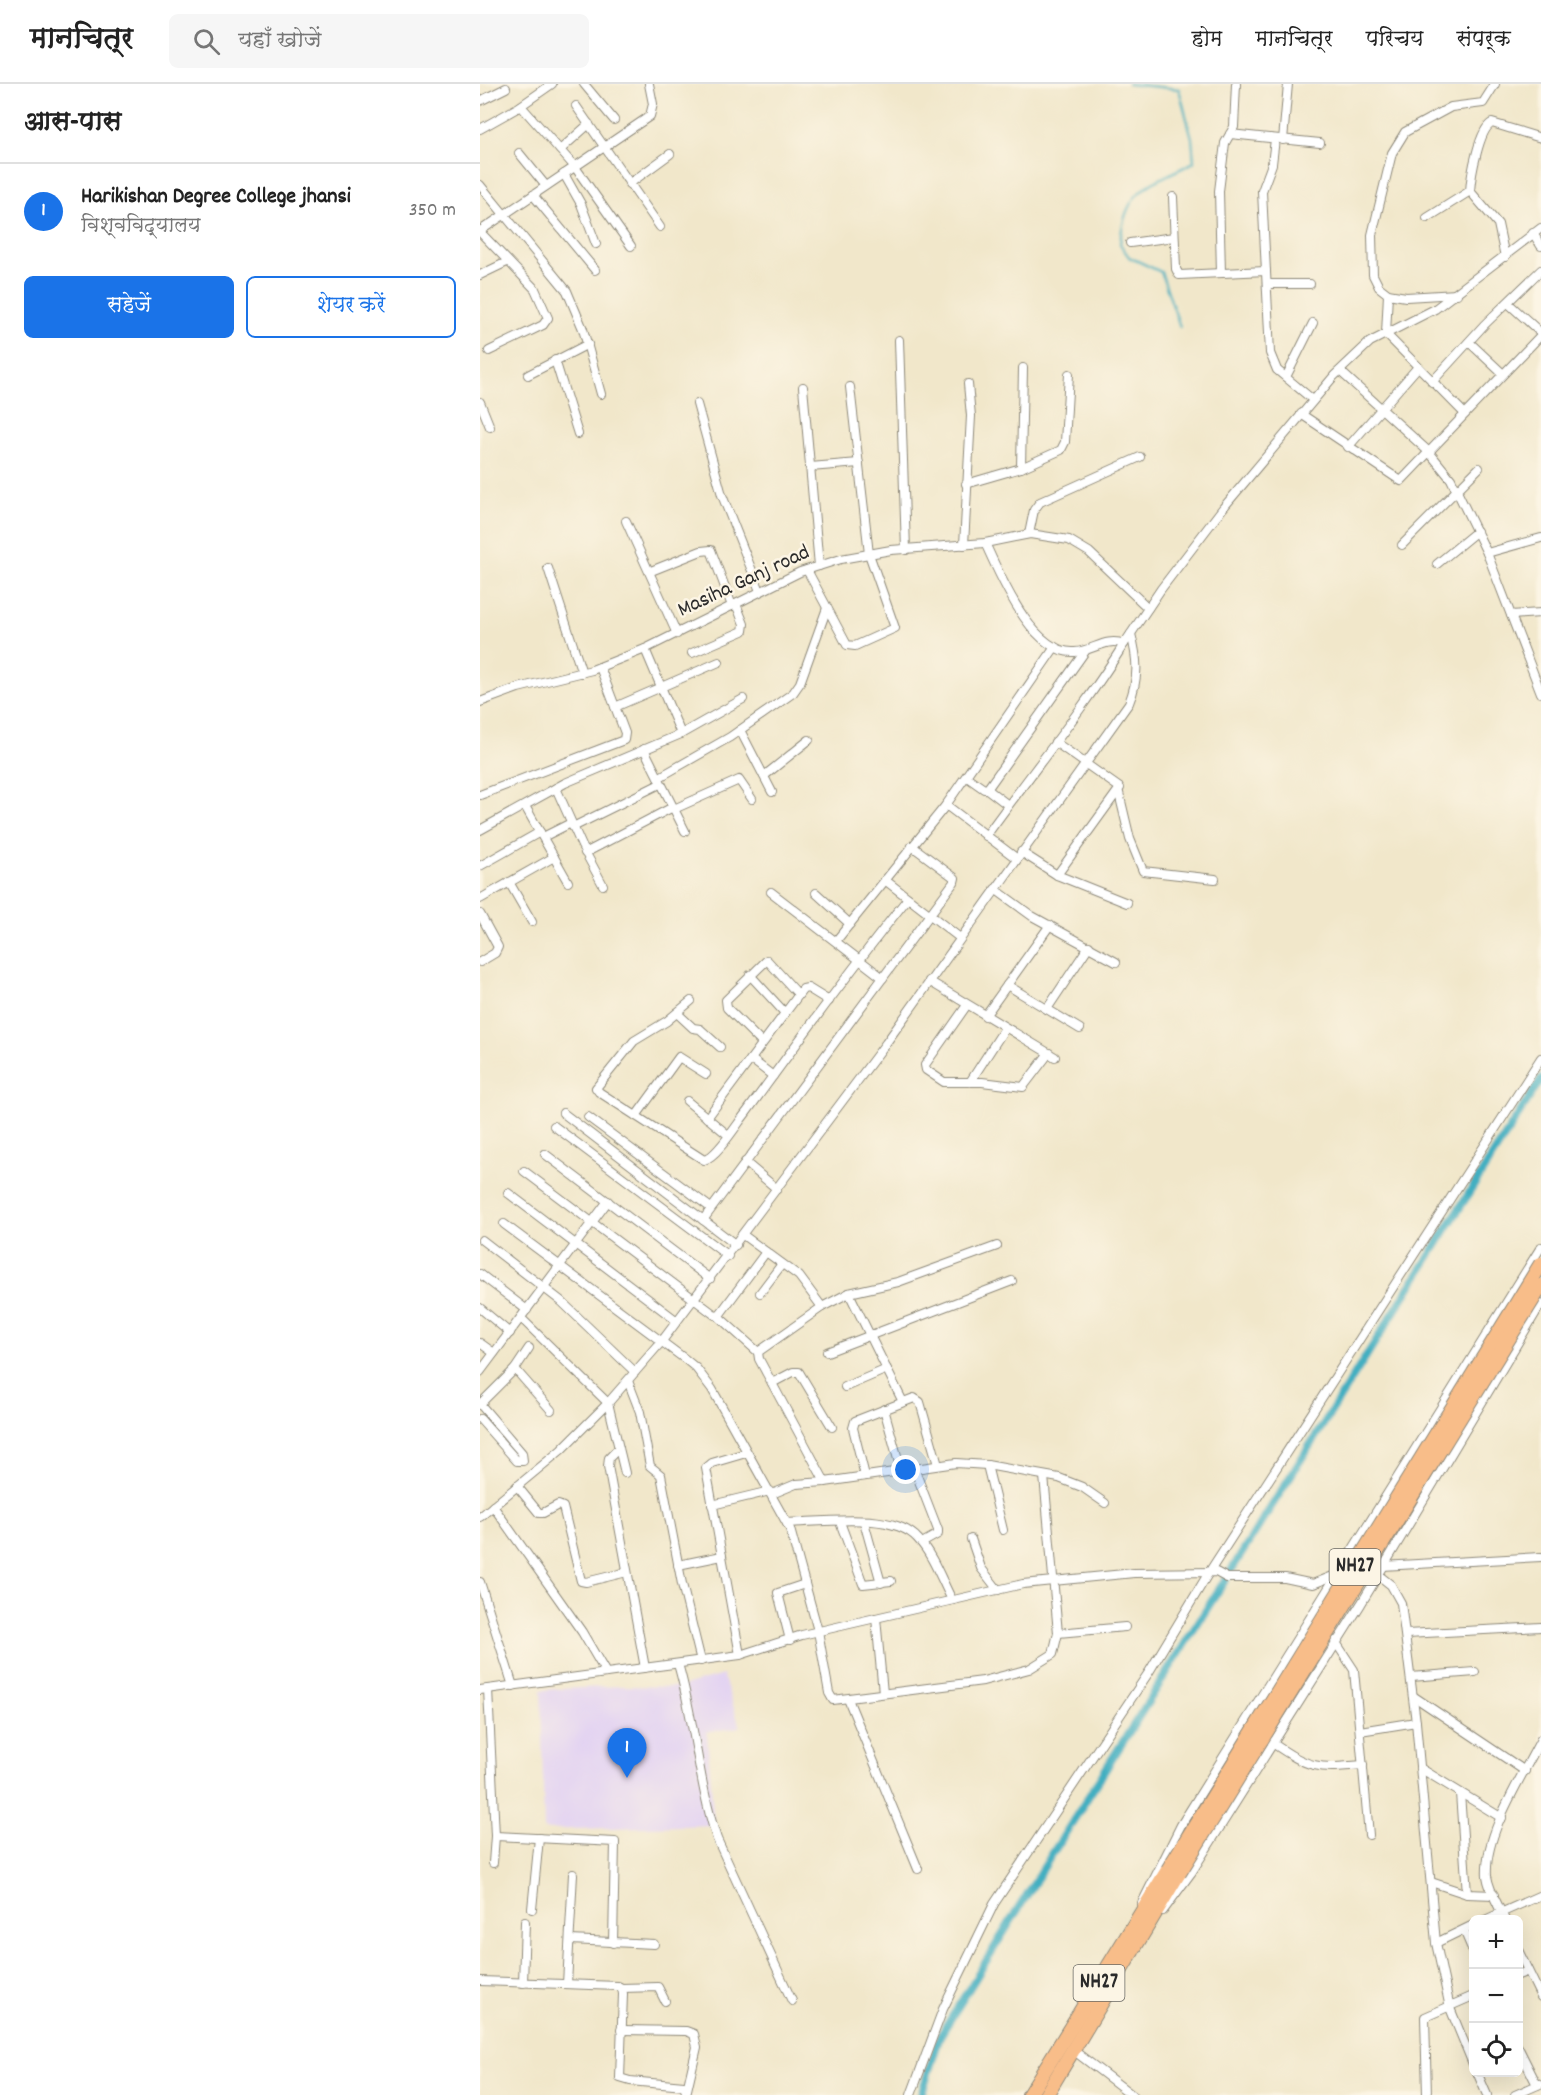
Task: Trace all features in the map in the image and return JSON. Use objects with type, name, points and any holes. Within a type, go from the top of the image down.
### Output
[{"type":"highway","name":"NH27","points":[[1046,2095],[1173,1871],[1541,1264]]},
{"type":"highway","name":"NH27","points":[[1173,1871],[1541,1286]]},
{"type":"highway","name":"NH27","points":[[1029,2095],[1141,1927]]},
{"type":"street","points":[[480,129],[521,106],[552,84]]},
{"type":"street","points":[[584,84],[614,120]]},
{"type":"street","points":[[489,351],[548,321],[535,289],[480,232],[652,114],[649,84]]},
{"type":"street","points":[[1221,273],[1219,191],[1225,143],[1235,122],[1236,84]]},
{"type":"street","points":[[1288,84],[1279,140],[1262,187],[1270,359],[1276,370],[1313,400]]},
{"type":"street","points":[[1458,294],[1406,297],[1388,294],[1379,287],[1373,275],[1372,235],[1392,153],[1399,140],[1408,129],[1451,107],[1483,103],[1495,84]]},
{"type":"street","points":[[480,101],[506,88]]},
{"type":"street","points":[[521,106],[575,167],[631,246]]},
{"type":"street","points":[[576,106],[660,227]]},
{"type":"street","points":[[1427,218],[1470,191],[1480,140],[1489,124],[1496,123],[1541,138]]},
{"type":"street","points":[[560,150],[590,124]]},
{"type":"street","points":[[1230,134],[1320,143]]},
{"type":"street","points":[[519,153],[546,186]]},
{"type":"street","points":[[629,184],[670,154]]},
{"type":"street","points":[[564,174],[581,204],[596,244]]},
{"type":"street","points":[[480,185],[567,291],[588,344],[601,394]]},
{"type":"street","points":[[1470,191],[1498,224],[1505,257]]},
{"type":"street","points":[[533,195],[595,270]]},
{"type":"street","points":[[1173,197],[1174,237],[1179,275],[1266,271]]},
{"type":"street","points":[[986,836],[1089,698],[1148,608],[1223,508],[1313,400],[1370,342],[1419,319],[1458,294],[1541,228]]},
{"type":"street","points":[[1533,233],[1541,246]]},
{"type":"street","points":[[1130,243],[1174,237]]},
{"type":"street","points":[[480,275],[507,261]]},
{"type":"street","points":[[1432,382],[1541,270]]},
{"type":"street","points":[[1267,284],[1310,284]]},
{"type":"street","points":[[1388,294],[1386,334],[1417,368],[1465,414]]},
{"type":"street","points":[[1301,414],[1401,481],[1541,334],[1508,303]]},
{"type":"street","points":[[1286,377],[1313,323]]},
{"type":"street","points":[[899,340],[906,550]]},
{"type":"street","points":[[1469,342],[1503,374]]},
{"type":"street","points":[[528,375],[588,344]]},
{"type":"street","points":[[555,360],[578,434]]},
{"type":"street","points":[[1021,468],[1023,368]]},
{"type":"street","points":[[1348,447],[1417,368]]},
{"type":"street","points":[[1340,371],[1429,452],[1457,488],[1487,553],[1541,693]]},
{"type":"street","points":[[966,484],[1021,468],[1056,453],[1064,446],[1069,374]]},
{"type":"street","points":[[964,545],[971,416],[968,384]]},
{"type":"street","points":[[803,387],[819,566]]},
{"type":"street","points":[[807,570],[844,641],[850,646],[895,628],[869,554],[850,387]]},
{"type":"street","points":[[480,402],[490,427]]},
{"type":"street","points":[[697,404],[722,495],[760,591]]},
{"type":"street","points":[[1029,534],[1034,510],[1040,502],[1140,457]]},
{"type":"street","points":[[810,467],[859,462]]},
{"type":"street","points":[[1402,544],[1479,468]]},
{"type":"street","points":[[626,521],[651,571],[677,634]]},
{"type":"street","points":[[1437,564],[1477,531]]},
{"type":"street","name":"Masiha Ganj road","points":[[481,702],[518,688],[600,667],[645,649],[807,570],[869,554],[985,543],[1029,534],[1069,540],[1079,545],[1148,608]]},
{"type":"street","points":[[1487,553],[1541,538]]},
{"type":"street","points":[[985,543],[1021,612],[1046,641],[1070,652],[1116,641],[1124,644]]},
{"type":"street","points":[[651,571],[701,550],[711,550],[744,624],[743,631],[692,653]]},
{"type":"street","points":[[548,568],[582,673]]},
{"type":"street","points":[[480,866],[542,835],[572,825],[659,781],[740,730],[797,688],[827,608]]},
{"type":"street","points":[[1511,615],[1541,613]]},
{"type":"street","points":[[480,1517],[561,1450],[608,1403],[662,1341],[728,1256],[1129,703],[1135,687],[1138,661],[1131,634]]},
{"type":"street","points":[[836,941],[967,777],[1055,646]]},
{"type":"street","points":[[645,649],[681,734]]},
{"type":"street","points":[[987,789],[1086,650]]},
{"type":"street","points":[[615,707],[719,662]]},
{"type":"street","points":[[480,795],[624,740],[625,733],[600,667]]},
{"type":"street","points":[[480,830],[556,788],[681,734],[743,699]]},
{"type":"street","points":[[740,730],[772,792]]},
{"type":"street","points":[[764,776],[809,740]]},
{"type":"street","points":[[1055,742],[1118,784],[1130,839],[1143,871],[1215,879]]},
{"type":"street","points":[[644,749],[685,831]]},
{"type":"street","points":[[967,777],[1008,804]]},
{"type":"street","points":[[585,853],[673,808],[738,780],[752,799]]},
{"type":"street","points":[[556,788],[585,853],[603,885]]},
{"type":"street","points":[[1057,875],[1119,793]]},
{"type":"street","points":[[946,805],[986,836],[1019,855],[1057,875],[1127,903]]},
{"type":"street","points":[[525,806],[568,882]]},
{"type":"street","points":[[703,1220],[931,915],[955,879],[912,846]]},
{"type":"street","points":[[480,899],[554,857]]},
{"type":"street","points":[[885,880],[960,938]]},
{"type":"street","points":[[509,882],[532,922]]},
{"type":"street","points":[[994,889],[1050,925],[1116,962]]},
{"type":"street","points":[[771,892],[860,958],[883,978]]},
{"type":"street","points":[[816,893],[850,924]]},
{"type":"street","points":[[691,1001],[634,1041],[596,1086],[598,1092],[704,1160],[711,1157],[860,958],[908,898]]},
{"type":"street","points":[[480,914],[498,947],[495,953],[480,962]]},
{"type":"street","points":[[985,1016],[1050,925]]},
{"type":"street","points":[[1047,1009],[1089,946]]},
{"type":"street","points":[[762,1043],[724,1003],[767,960],[798,994]]},
{"type":"street","points":[[750,975],[784,1013]]},
{"type":"street","points":[[929,981],[1052,1055],[1023,1087],[941,1082],[924,1067],[968,1005]]},
{"type":"street","points":[[1007,985],[1080,1029]]},
{"type":"street","points":[[707,1118],[798,994],[807,988],[829,1001]]},
{"type":"street","points":[[676,1013],[693,1029],[700,1029],[720,1047]]},
{"type":"street","points":[[970,1082],[1005,1028]]},
{"type":"street","points":[[636,1116],[679,1057],[706,1074]]},
{"type":"street","points":[[911,2095],[943,2008],[994,1904],[1149,1672],[1541,1058]]},
{"type":"street","points":[[751,1059],[773,1076]]},
{"type":"street","points":[[687,1101],[728,1135]]},
{"type":"street","points":[[563,1113],[736,1245]]},
{"type":"street","points":[[588,1117],[711,1208]]},
{"type":"street","points":[[554,1126],[728,1256]]},
{"type":"street","points":[[545,1154],[710,1279]]},
{"type":"street","points":[[745,1162],[777,1189]]},
{"type":"street","points":[[524,1171],[718,1316],[758,1352],[759,1359],[825,1482]]},
{"type":"street","points":[[508,1193],[677,1321]]},
{"type":"street","points":[[480,1372],[561,1267],[608,1201]]},
{"type":"street","points":[[504,1224],[686,1359],[705,1378],[787,1523],[818,1631],[830,1696],[833,1700],[983,1681],[1029,1669],[1053,1654],[1058,1633],[1044,1476]]},
{"type":"street","points":[[743,1235],[805,1281],[822,1307]]},
{"type":"street","points":[[482,1240],[588,1324],[635,1372]]},
{"type":"street","points":[[758,1352],[822,1307],[849,1293],[898,1282],[997,1246]]},
{"type":"street","points":[[1141,1927],[1146,1891],[1181,1825],[1541,1247]]},
{"type":"street","points":[[718,1316],[766,1252]]},
{"type":"street","points":[[760,1293],[782,1264]]},
{"type":"street","points":[[480,1274],[527,1310]]},
{"type":"street","points":[[827,1352],[1012,1281]]},
{"type":"street","points":[[849,1293],[903,1402]]},
{"type":"street","points":[[1141,1927],[1182,1885],[1379,1571],[1541,1304]]},
{"type":"street","points":[[480,1308],[510,1333]]},
{"type":"street","points":[[521,1318],[608,1403],[625,1473]]},
{"type":"street","points":[[480,1343],[494,1353]]},
{"type":"street","points":[[480,1419],[517,1461],[523,1461],[522,1453],[480,1404],[515,1369],[529,1348]]},
{"type":"street","points":[[515,1369],[551,1410]]},
{"type":"street","points":[[845,1387],[887,1369]]},
{"type":"street","points":[[772,1383],[793,1372],[799,1372],[832,1427]]},
{"type":"street","points":[[628,1381],[640,1412],[651,1466],[661,1475],[678,1565],[701,1661]]},
{"type":"street","points":[[865,1476],[854,1424],[861,1417],[915,1398],[919,1399],[938,1465]]},
{"type":"street","points":[[884,1408],[902,1470]]},
{"type":"street","points":[[619,1448],[609,1458],[608,1466],[645,1668]]},
{"type":"street","points":[[740,1655],[706,1467],[712,1462],[746,1453]]},
{"type":"street","points":[[712,1504],[771,1493],[796,1484],[825,1482],[938,1465],[987,1465],[1071,1482],[1105,1503]]},
{"type":"street","points":[[987,1465],[1003,1530]]},
{"type":"street","points":[[914,1468],[938,1530],[936,1536],[922,1544]]},
{"type":"street","points":[[517,1486],[539,1513],[558,1505],[563,1507],[581,1581],[586,1582],[627,1572]]},
{"type":"street","points":[[494,1506],[582,1632],[606,1673]]},
{"type":"street","points":[[787,1523],[864,1521],[899,1525],[922,1544],[952,1600]]},
{"type":"street","points":[[864,1521],[881,1583]]},
{"type":"street","points":[[840,1522],[863,1584],[891,1581]]},
{"type":"street","points":[[971,1539],[981,1568],[998,1590]]},
{"type":"street","points":[[678,1565],[722,1556]]},
{"type":"street","points":[[493,1863],[495,1836],[484,1690],[740,1655],[818,1631],[998,1590],[1054,1581],[1134,1573],[1212,1573],[1227,1578],[1285,1578],[1313,1584],[1338,1574],[1541,1557]]},
{"type":"street","points":[[1379,1571],[1397,1593],[1406,1634],[1436,1943],[1450,2008],[1469,2054]]},
{"type":"street","points":[[480,1582],[513,1686]]},
{"type":"street","points":[[790,1640],[778,1593],[805,1584]]},
{"type":"street","points":[[876,1618],[883,1693]]},
{"type":"street","points":[[1058,1633],[1125,1627]]},
{"type":"street","points":[[1406,1634],[1541,1627]]},
{"type":"street","points":[[1335,1641],[1353,1670],[1369,1835]]},
{"type":"street","points":[[678,1664],[690,1704],[710,1819],[717,1839],[792,2001]]},
{"type":"street","points":[[1411,1677],[1475,1672]]},
{"type":"street","points":[[1413,1696],[1525,1771]]},
{"type":"street","points":[[848,1699],[918,1869]]},
{"type":"street","points":[[1360,1731],[1416,1722]]},
{"type":"street","points":[[1503,1915],[1487,1876],[1493,1838],[1541,1739]]},
{"type":"street","points":[[1271,1743],[1309,1766],[1326,1768],[1363,1765]]},
{"type":"street","points":[[1420,1768],[1502,1818]]},
{"type":"street","points":[[1460,1793],[1467,1894]]},
{"type":"street","points":[[495,1836],[615,1842],[613,1943]]},
{"type":"street","points":[[532,1910],[539,1838]]},
{"type":"street","points":[[567,1984],[573,1874]]},
{"type":"street","points":[[1431,1882],[1467,1894],[1494,1895]]},
{"type":"street","points":[[1505,1915],[1541,1895]]},
{"type":"street","points":[[523,1983],[525,1922]]},
{"type":"street","points":[[1436,1943],[1469,1927]]},
{"type":"street","points":[[1464,1930],[1469,1942]]},
{"type":"street","points":[[570,1940],[654,1944]]},
{"type":"street","points":[[1523,1960],[1541,1997]]},
{"type":"street","points":[[1523,1973],[1528,1971]]},
{"type":"street","points":[[480,1982],[618,1986],[622,1988],[658,1987],[665,2001]]},
{"type":"street","points":[[622,1988],[620,2078],[630,2082],[676,2084],[684,2086],[687,2093]]},
{"type":"street","points":[[1427,2095],[1424,2019],[1429,2014],[1450,2008],[1469,1998]]},
{"type":"street","points":[[621,2030],[686,2031],[694,2034],[697,2048],[687,2093]]},
{"type":"street","points":[[1073,2050],[1132,2095]]},
{"type":"street","points":[[1515,2095],[1539,2084],[1523,2056]]},
{"type":"street","points":[[1479,2077],[1487,2095]]},
{"type":"shaded area","points":[[723,1675],[740,1727],[707,1732],[714,1825],[544,1830],[541,1690],[621,1686],[680,1687]]},
{"type":"waterway","points":[[1128,84],[1179,89],[1192,138],[1194,162],[1142,190],[1127,210],[1120,244],[1129,257],[1161,272],[1180,327]]},
{"type":"waterway","points":[[921,2095],[940,2036],[1049,1859],[1541,1079]]},
{"type":"place","name":"Harikishan Degree College jhansi","points":[[627,1778]]}]
